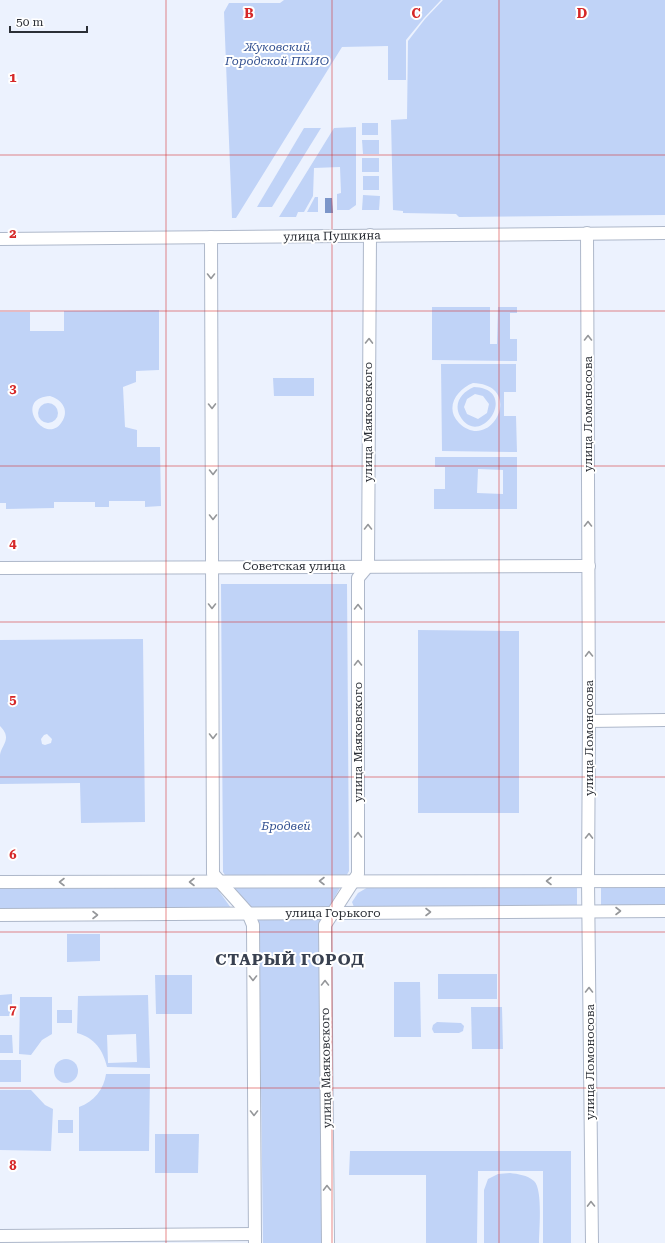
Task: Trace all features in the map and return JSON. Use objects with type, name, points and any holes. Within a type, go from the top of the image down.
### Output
[{"type":"street","name":"улица Ломоносова","points":[[586,233],[589,566],[588,881],[592,1243]]},
{"type":"street","name":"улица Пушкина","points":[[0,240],[665,233]]},
{"type":"street","name":"улица Маяковского","points":[[328,1243],[325,925],[351,881],[358,874],[358,578],[368,566],[370,235]]},
{"type":"street","points":[[0,1236],[255,1238],[253,925],[248,913],[222,882],[213,874],[211,237]]},
{"type":"street","name":"Советская улица","points":[[0,568],[589,566]]},
{"type":"street","points":[[589,721],[665,720]]},
{"type":"street","points":[[0,882],[665,881]]},
{"type":"street","name":"улица Горького","points":[[0,915],[665,911]]},
{"type":"green space","name":"Жуковский Городской ПКИО","points":[[284,0],[441,0],[406,40],[406,80],[388,80],[388,46],[342,47],[236,218],[232,218],[224,12],[229,3],[280,3]]},
{"type":"green space","points":[[443,0],[665,0],[665,215],[459,217],[456,214],[403,213],[403,211],[393,210],[391,120],[407,119],[408,41],[425,19]]},
{"type":"green space","points":[[362,123],[378,123],[378,135],[362,135]]},
{"type":"green space","points":[[356,127],[356,205],[349,210],[337,210],[337,194],[341,193],[340,167],[314,168],[313,196],[304,212],[298,212],[296,217],[279,217],[334,128]]},
{"type":"green space","points":[[304,128],[321,128],[272,207],[257,207]]},
{"type":"green space","points":[[362,140],[379,140],[379,154],[363,154]]},
{"type":"green space","points":[[362,158],[379,158],[379,172],[362,172]]},
{"type":"green space","points":[[363,176],[379,176],[379,190],[363,190]]},
{"type":"green space","points":[[363,195],[380,196],[379,210],[362,210]]},
{"type":"green space","points":[[315,197],[318,197],[318,212],[307,212]]},
{"type":"green space","points":[[432,307],[490,307],[490,344],[497,344],[498,307],[517,307],[517,313],[510,313],[510,339],[517,339],[517,361],[432,360]]},
{"type":"green space","points":[[159,310],[159,370],[136,371],[136,382],[123,387],[125,427],[137,430],[137,447],[160,447],[161,506],[145,507],[145,501],[109,501],[109,507],[95,507],[95,502],[54,502],[54,508],[6,509],[6,503],[0,503],[0,312],[30,312],[30,331],[64,331],[64,311]],"holes":[[[50,396],[54,397],[63,405],[65,416],[56,428],[49,429],[42,426],[36,420],[33,412],[33,405],[39,399]]]},
{"type":"green space","points":[[441,364],[516,364],[516,392],[504,392],[504,416],[516,416],[517,452],[442,451]],"holes":[[[473,383],[489,387],[498,394],[500,405],[498,415],[491,424],[482,430],[471,430],[459,423],[453,411],[454,400],[458,394]]]},
{"type":"green space","points":[[273,378],[314,378],[314,396],[274,396]]},
{"type":"green space","points":[[474,387],[488,390],[494,397],[495,406],[492,415],[486,423],[477,427],[468,425],[460,416],[458,411],[458,402],[460,398]],"holes":[[[475,394],[483,396],[489,404],[487,413],[478,419],[467,414],[464,407],[467,399]]]},
{"type":"green space","points":[[48,403],[55,406],[58,413],[55,420],[48,423],[41,420],[38,413],[41,406]]},
{"type":"green space","points":[[435,457],[517,457],[517,509],[434,509],[434,489],[445,489],[445,467],[435,467]],"holes":[[[478,469],[503,470],[503,494],[477,493]]]},
{"type":"green space","name":"Бродвей","points":[[221,584],[347,584],[349,871],[319,926],[322,1243],[263,1243],[259,926],[223,872]]},
{"type":"green space","points":[[418,630],[519,631],[519,813],[418,813]]},
{"type":"green space","points":[[143,639],[145,822],[81,823],[80,783],[0,784],[0,755],[6,735],[0,726],[0,640]],"holes":[[[47,734],[52,739],[51,743],[45,745],[42,744],[41,739],[44,735]]]},
{"type":"green space","points":[[370,886],[577,886],[577,906],[354,907],[352,902],[358,893]]},
{"type":"green space","points":[[601,886],[665,886],[665,906],[601,906]]},
{"type":"green space","points":[[216,887],[231,908],[0,910],[0,888]]},
{"type":"green space","points":[[67,934],[100,934],[100,961],[67,962]]},
{"type":"green space","points":[[438,974],[497,974],[497,999],[438,999]]},
{"type":"green space","points":[[155,975],[192,975],[192,1014],[156,1014]]},
{"type":"green space","points":[[394,982],[420,982],[421,1037],[394,1037]]},
{"type":"green space","points":[[12,994],[12,1016],[0,1016],[0,995]]},
{"type":"green space","points":[[148,995],[150,1068],[107,1067],[103,1055],[93,1041],[77,1033],[78,996]],"holes":[[[136,1034],[137,1062],[108,1063],[107,1035]]]},
{"type":"green space","points":[[20,997],[52,997],[52,1034],[42,1040],[31,1055],[19,1054]]},
{"type":"green space","points":[[471,1007],[502,1007],[503,1049],[472,1049]]},
{"type":"green space","points":[[57,1010],[72,1010],[72,1023],[57,1023]]},
{"type":"green space","points":[[437,1022],[461,1023],[464,1026],[463,1031],[459,1033],[434,1033],[432,1029],[433,1025]]},
{"type":"green space","points":[[0,1035],[12,1035],[13,1053],[0,1053]]},
{"type":"green space","points":[[66,1059],[75,1062],[78,1071],[75,1080],[66,1083],[57,1080],[54,1071],[57,1062]]},
{"type":"green space","points":[[0,1060],[21,1060],[21,1082],[0,1082]]},
{"type":"green space","points":[[106,1074],[150,1074],[149,1151],[79,1151],[79,1107],[89,1102],[101,1090]]},
{"type":"green space","points":[[0,1090],[31,1090],[45,1105],[53,1109],[51,1151],[0,1150]]},
{"type":"green space","points":[[58,1120],[73,1120],[73,1133],[58,1133]]},
{"type":"green space","points":[[155,1134],[199,1134],[198,1173],[155,1173]]},
{"type":"green space","points":[[350,1151],[571,1151],[571,1243],[543,1243],[543,1171],[478,1171],[477,1243],[426,1243],[426,1175],[349,1175]]},
{"type":"green space","points":[[510,1173],[528,1177],[537,1185],[540,1201],[539,1243],[484,1243],[484,1190],[488,1179],[498,1174]]},
{"type":"shaded area","points":[[325,198],[332,198],[333,213],[325,213]]},
{"type":"district","name":"СТАРЫЙ ГОРОД","points":[[290,959]]}]
